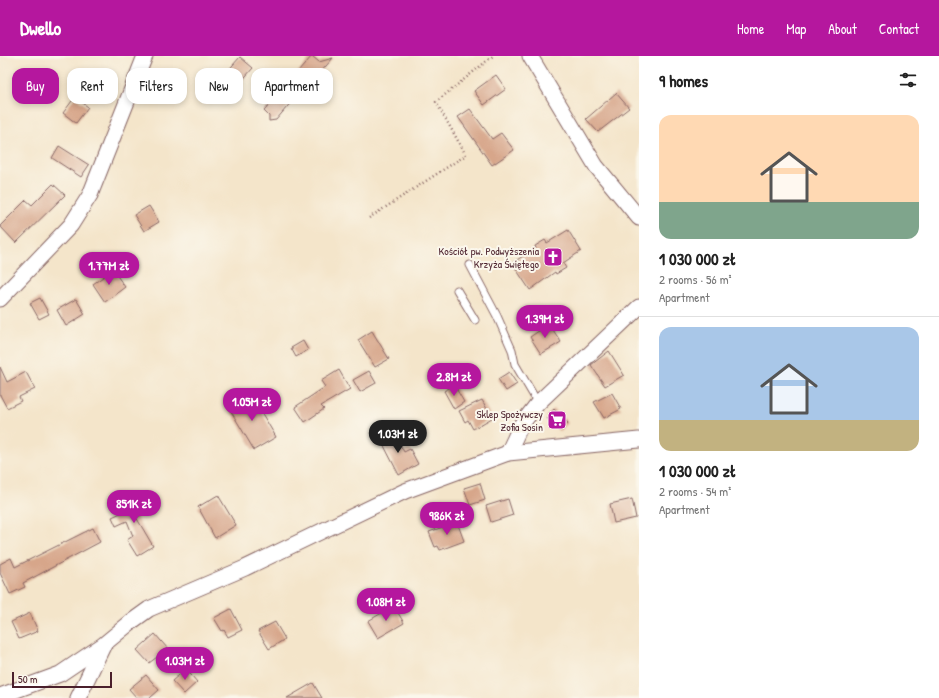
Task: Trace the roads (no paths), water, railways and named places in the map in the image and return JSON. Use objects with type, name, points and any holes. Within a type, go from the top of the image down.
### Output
[{"type":"street","points":[[0,299],[71,225],[90,195],[145,56]]},
{"type":"street","points":[[530,56],[596,166],[639,218]]},
{"type":"street","points":[[508,453],[521,425],[538,402],[639,308]]},
{"type":"street","points":[[0,696],[60,674],[103,645],[149,609],[245,568],[405,491],[508,453],[639,440]]},
{"type":"street","points":[[78,698],[103,645]]},
{"type":"lane","points":[[470,265],[497,316],[512,350],[515,364],[538,402]]},
{"type":"lane","points":[[458,290],[475,320]]},
{"type":"place","name":"Kościół pw. Podwyższenia Krzyża Świętego","points":[[553,257]]},
{"type":"place","name":"Sklep Spożywczy Zofia Sosin","points":[[557,420]]}]
